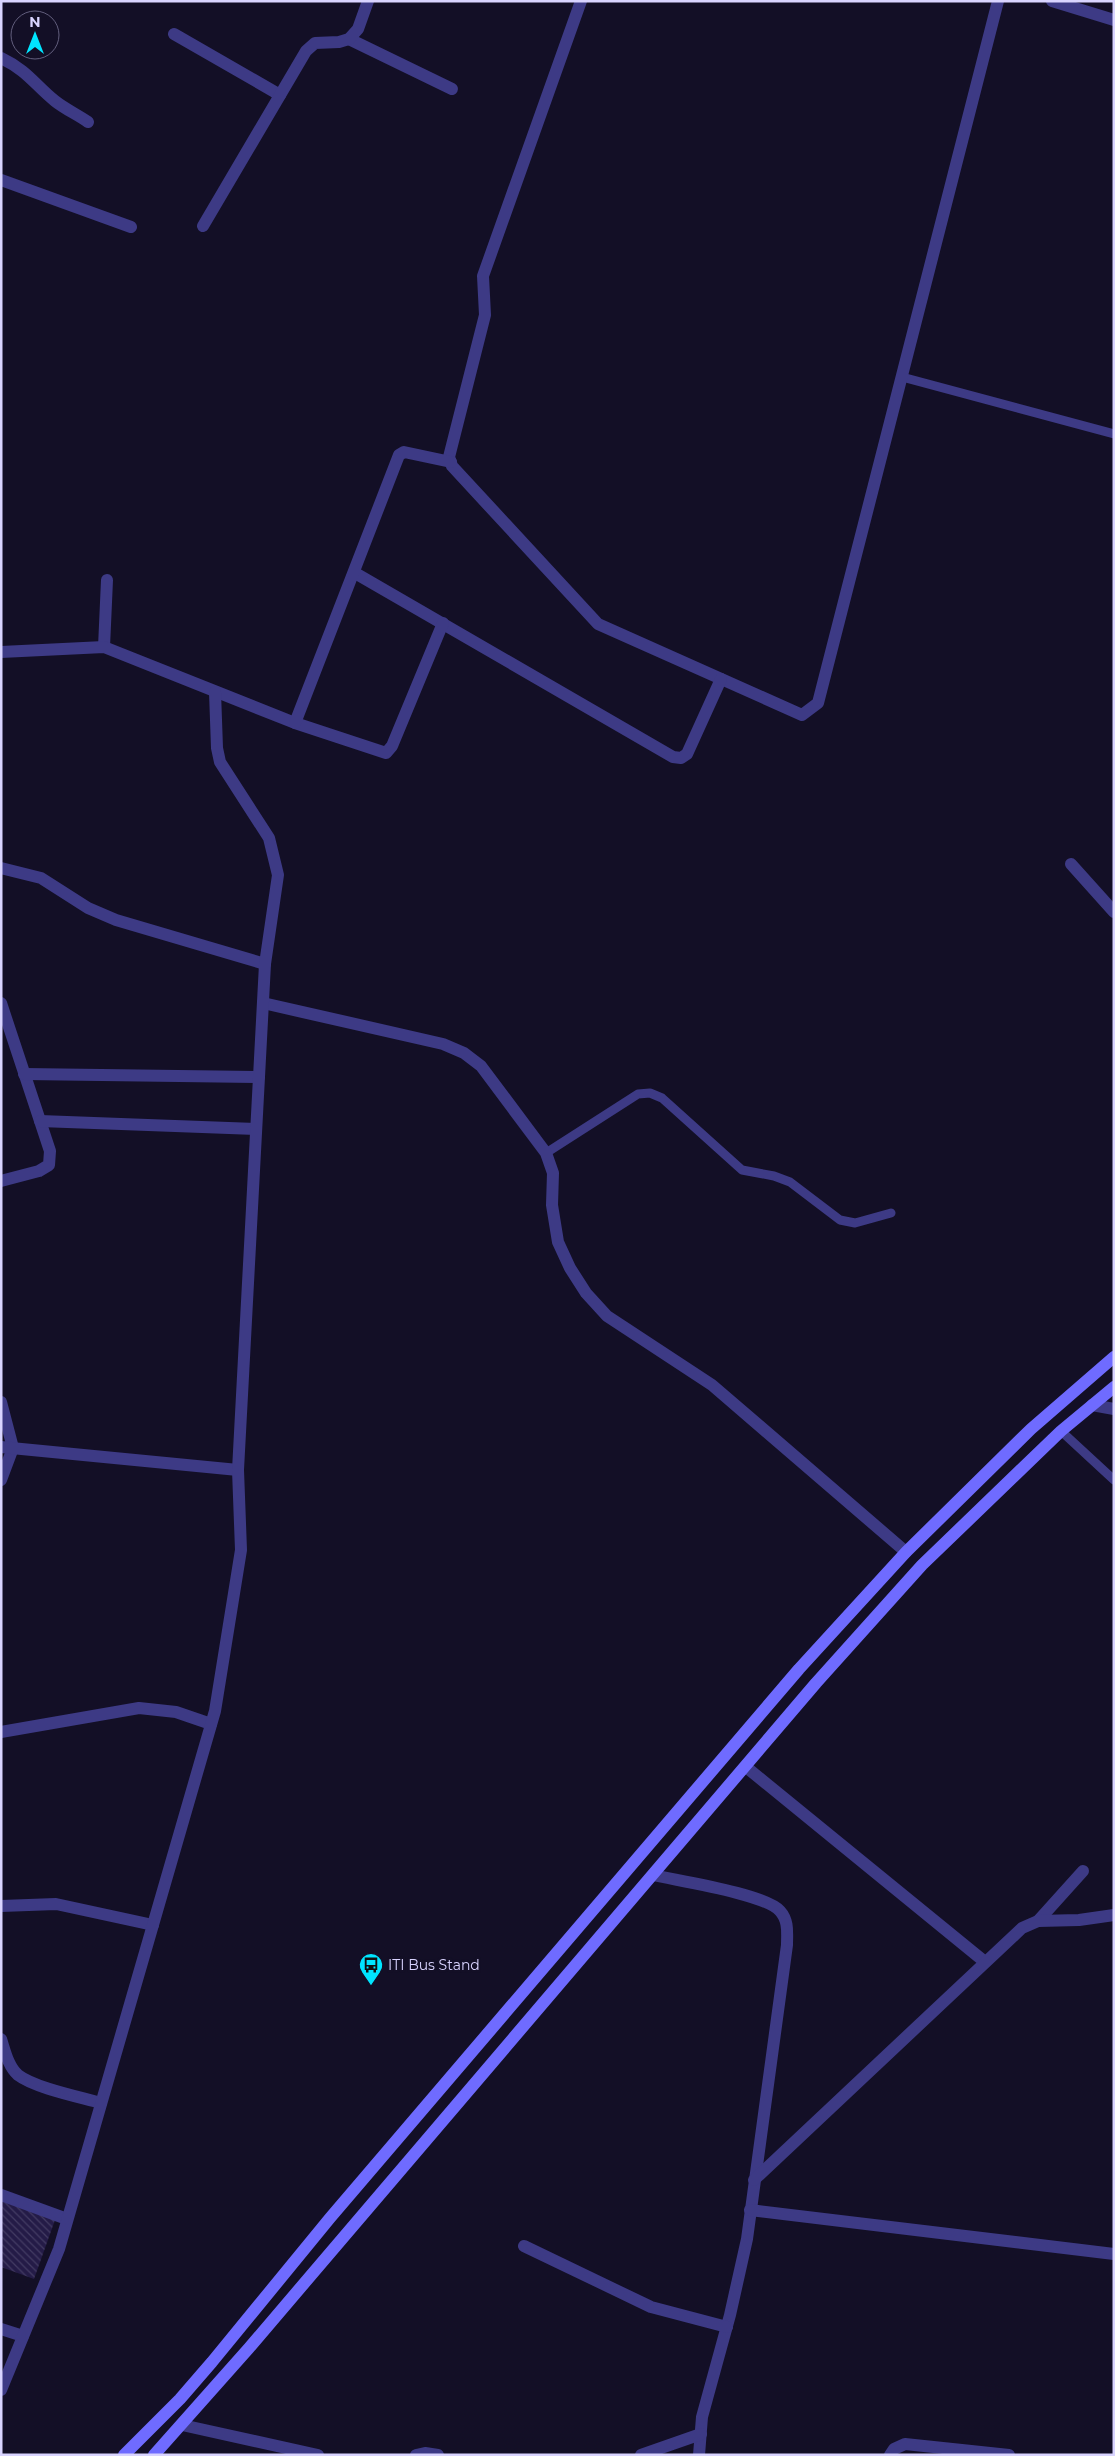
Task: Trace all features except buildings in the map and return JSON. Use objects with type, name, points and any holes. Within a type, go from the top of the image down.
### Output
[{"type":"street","points":[[203,226],[306,52],[315,43],[339,42],[349,39],[358,29],[368,1]]},
{"type":"street","points":[[581,1],[483,276],[485,314],[449,457],[452,466],[598,624],[802,715],[818,703],[998,1]]},
{"type":"street","points":[[1052,1],[1114,20]]},
{"type":"street","points":[[174,34],[280,95]]},
{"type":"street","points":[[349,39],[452,89]]},
{"type":"street","points":[[1,58],[16,65],[31,77],[55,102],[88,122]]},
{"type":"street","points":[[1,180],[131,227]]},
{"type":"street","points":[[295,723],[355,573],[399,455],[404,452],[451,462]]},
{"type":"street","points":[[355,573],[674,757],[681,758],[687,754],[721,679]]},
{"type":"street","points":[[104,647],[107,580]]},
{"type":"street","points":[[1,652],[104,647],[295,723],[386,753],[392,746],[443,623]]},
{"type":"street","points":[[1,2390],[59,2249],[211,1724],[242,1550],[238,1470],[256,1129],[265,964],[278,875],[276,859],[269,838],[220,762],[217,748],[216,692]]},
{"type":"street","points":[[1072,864],[1114,912]]},
{"type":"street","points":[[1,868],[41,878],[88,908],[116,920],[265,964]]},
{"type":"street","points":[[1,1002],[50,1151],[49,1165],[39,1171],[1,1181]]},
{"type":"street","points":[[263,1003],[443,1044],[464,1053],[480,1066],[546,1152],[553,1173],[552,1205],[558,1242],[570,1268],[586,1293],[607,1316],[712,1385],[906,1552]]},
{"type":"street","points":[[24,1074],[259,1077]]},
{"type":"street","points":[[40,1121],[256,1129]]},
{"type":"street","points":[[124,2455],[206,2369],[352,2194],[792,1676],[906,1552],[1032,1429],[1114,1357]]},
{"type":"street","points":[[154,2455],[409,2161],[816,1683],[922,1565],[1061,1431],[1114,1387]]},
{"type":"street","points":[[1,1402],[7,1448],[1,1480]]},
{"type":"street","points":[[1092,1405],[1114,1409]]},
{"type":"street","points":[[7,1448],[238,1470]]},
{"type":"street","points":[[1,1732],[139,1708],[156,1708],[176,1712],[211,1724]]},
{"type":"street","points":[[746,1767],[985,1962]]},
{"type":"street","points":[[1038,1921],[1083,1871]]},
{"type":"street","points":[[653,1875],[764,1901],[780,1911],[787,1925],[786,1945],[747,2239],[727,2327],[702,2417],[699,2455]]},
{"type":"street","points":[[1,1906],[56,1904],[153,1925]]},
{"type":"street","points":[[754,2180],[1022,1928],[1038,1921],[1079,1920],[1114,1915]]},
{"type":"street","points":[[1,2039],[9,2063],[18,2074],[34,2083],[101,2103]]},
{"type":"street","points":[[391,2148],[409,2161]]},
{"type":"street","points":[[352,2194],[368,2208]]},
{"type":"street","points":[[1,2195],[67,2220]]},
{"type":"street","points":[[750,2210],[1114,2254]]},
{"type":"street","points":[[524,2246],[651,2307],[727,2327]]},
{"type":"street","points":[[1,2330],[23,2336]]},
{"type":"street","points":[[182,2425],[318,2455]]},
{"type":"street","points":[[641,2455],[701,2434]]},
{"type":"street","points":[[890,2455],[894,2449],[905,2444],[1009,2455]]},
{"type":"street","points":[[416,2455],[425,2453],[438,2455]]},
{"type":"lane","points":[[902,377],[1114,434]]},
{"type":"lane","points":[[546,1152],[638,1094],[650,1093],[662,1098],[742,1170],[790,1182],[840,1220],[855,1223],[892,1213]]},
{"type":"lane","points":[[1061,1431],[1114,1480]]},
{"type":"place","name":"ITI Bus Stand","points":[[371,1986]]}]
